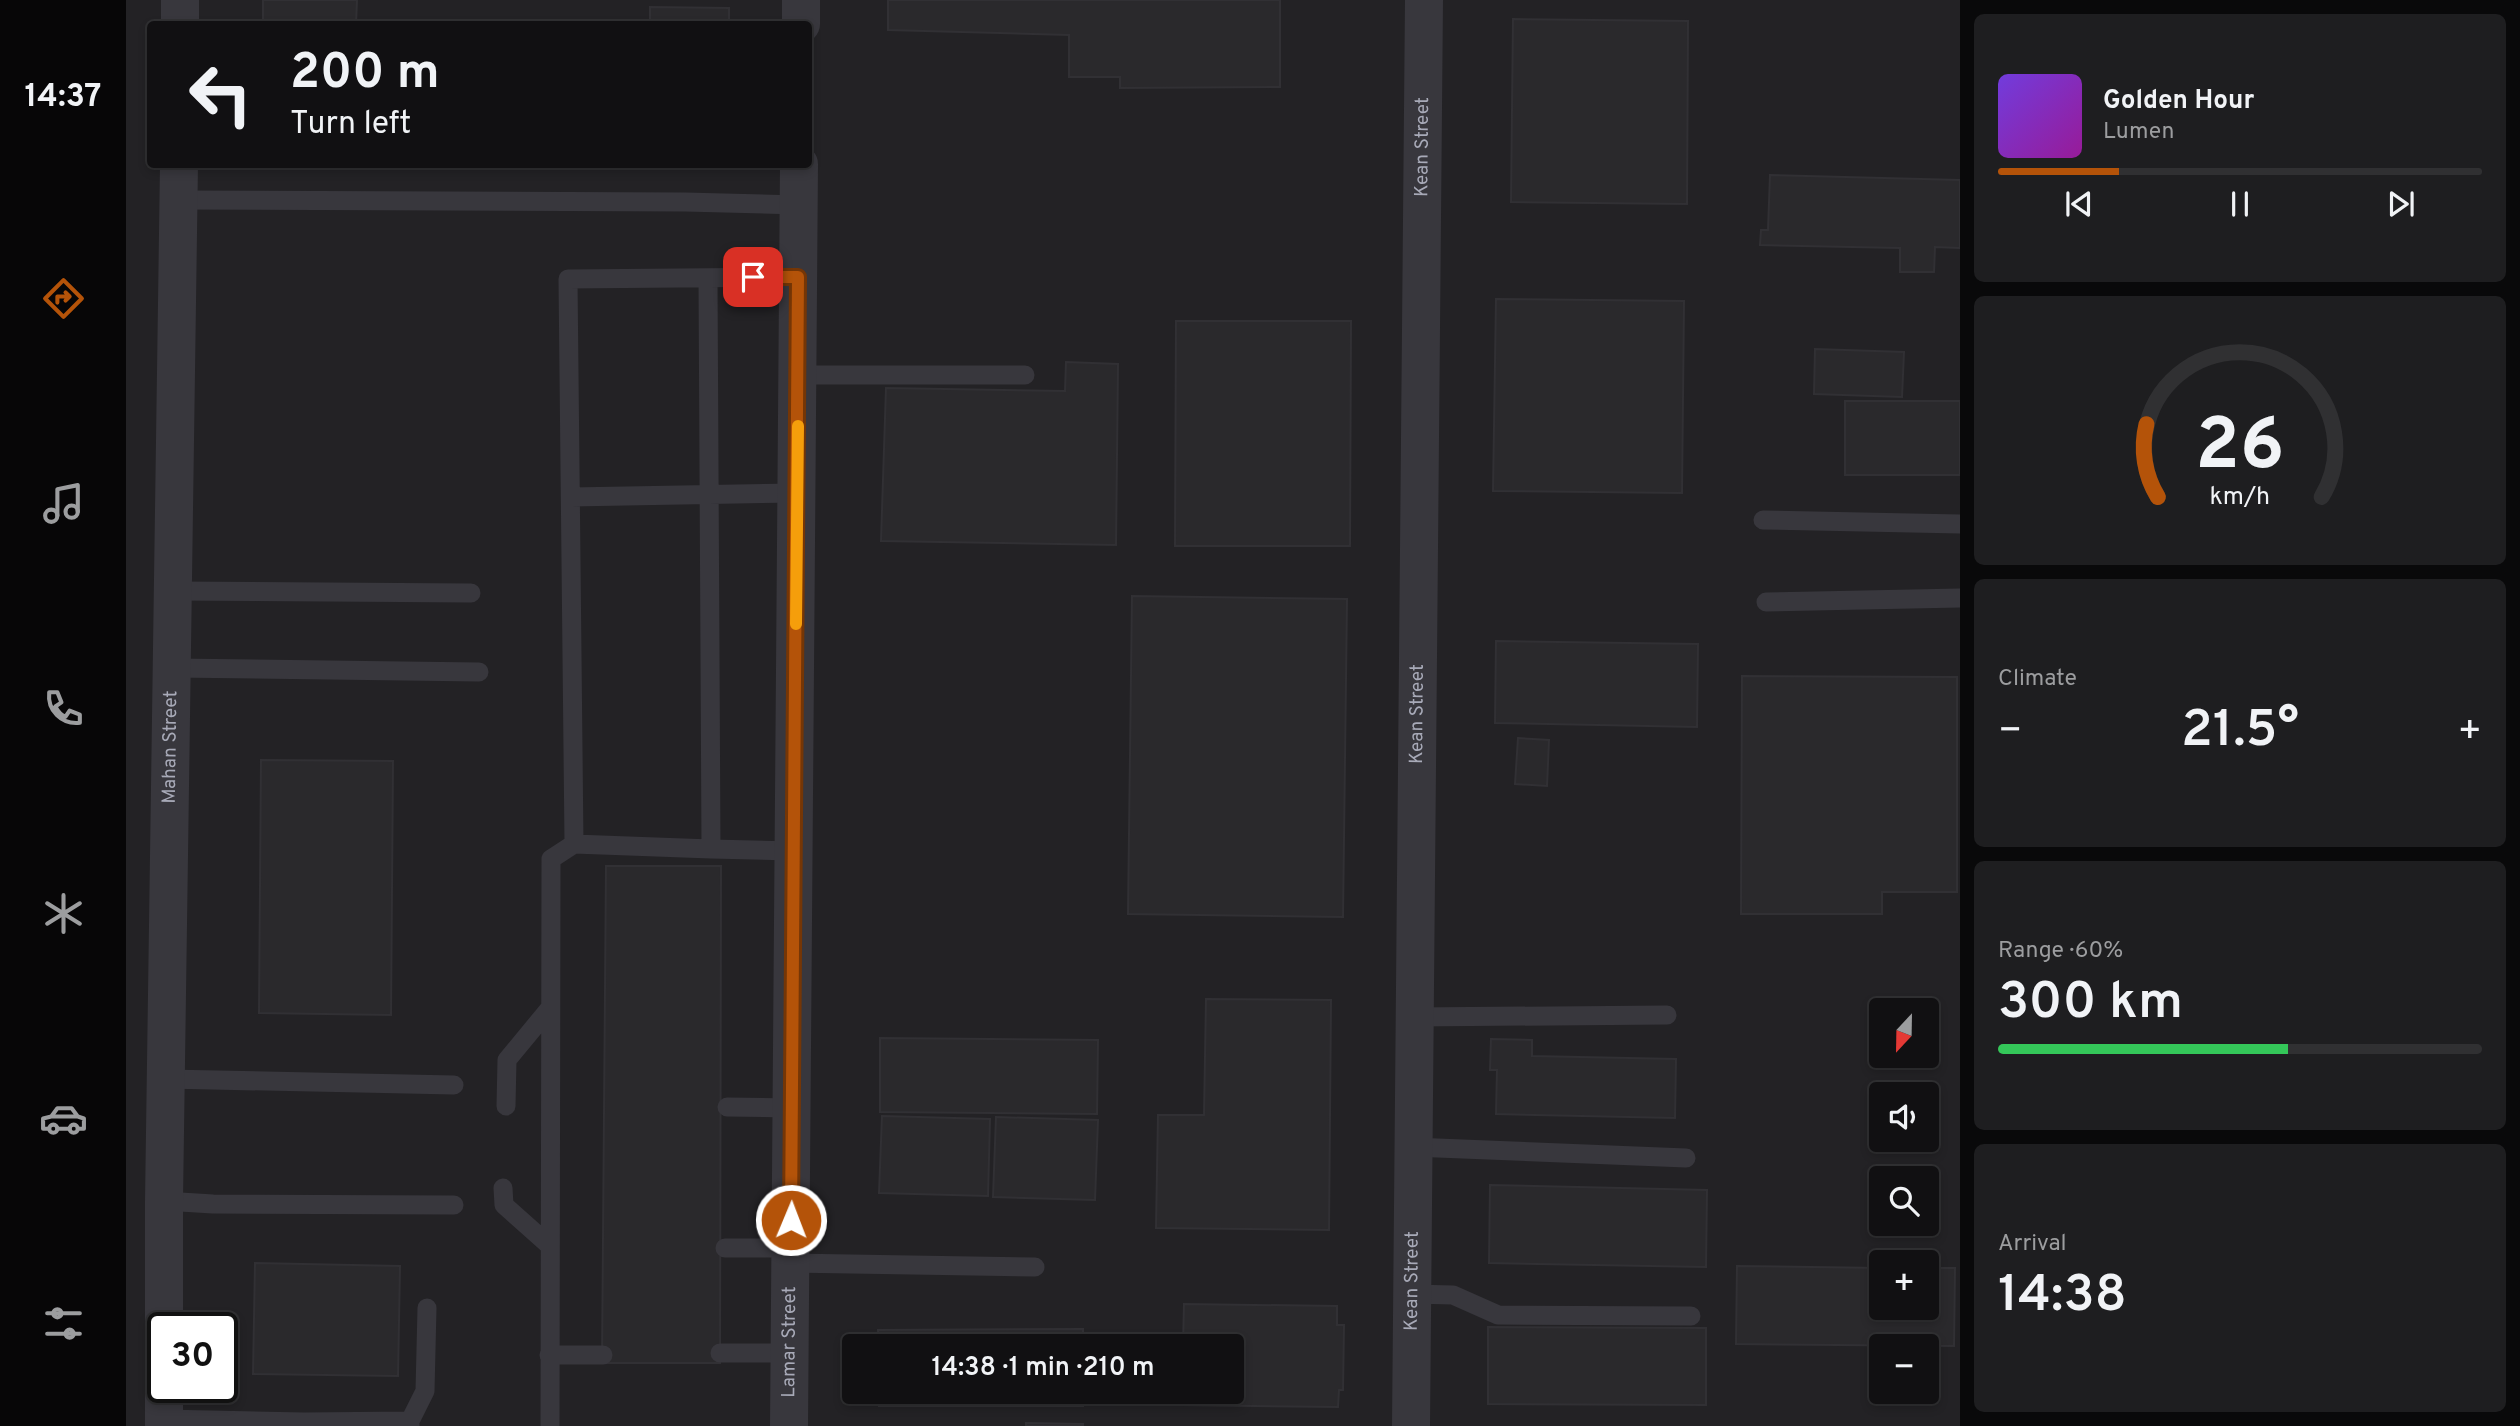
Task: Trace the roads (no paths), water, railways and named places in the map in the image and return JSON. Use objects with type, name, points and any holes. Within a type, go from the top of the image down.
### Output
[{"type":"street","points":[[180,0],[180,21]]},
{"type":"street","points":[[801,0],[801,21]]},
{"type":"street","name":"Kean Street","points":[[1411,1426],[1424,0]]},
{"type":"street","name":"Lamar Street","points":[[789,1426],[799,168]]},
{"type":"street","name":"Mahan Street","points":[[164,1312],[178,182]]},
{"type":"lane","points":[[178,182],[799,205]]},
{"type":"lane","points":[[574,844],[568,279],[798,277]]},
{"type":"lane","points":[[708,278],[711,849]]},
{"type":"lane","points":[[798,375],[1026,375]]},
{"type":"lane","points":[[571,497],[797,493]]},
{"type":"lane","points":[[1763,520],[1960,524]]},
{"type":"lane","points":[[174,591],[471,593]]},
{"type":"lane","points":[[1766,602],[1960,597]]},
{"type":"lane","points":[[173,668],[479,672]]},
{"type":"lane","points":[[550,1426],[551,859],[574,844],[794,851]]},
{"type":"lane","points":[[506,1106],[507,1060],[550,1008]]},
{"type":"lane","points":[[1414,1017],[1667,1015]]},
{"type":"lane","points":[[166,1079],[454,1086]]},
{"type":"lane","points":[[727,1107],[792,1108]]},
{"type":"lane","points":[[1412,1147],[1686,1158]]},
{"type":"lane","points":[[503,1188],[504,1205],[550,1246]]},
{"type":"lane","points":[[164,1201],[214,1204],[454,1205]]},
{"type":"lane","points":[[725,1248],[791,1255],[1035,1268]]},
{"type":"lane","points":[[1412,1294],[1453,1295],[1498,1315],[1690,1317]]},
{"type":"lane","points":[[164,1411],[304,1424],[410,1424],[425,1391],[427,1307]]},
{"type":"lane","points":[[720,1353],[790,1353]]},
{"type":"lane","points":[[549,1355],[603,1354]]}]
